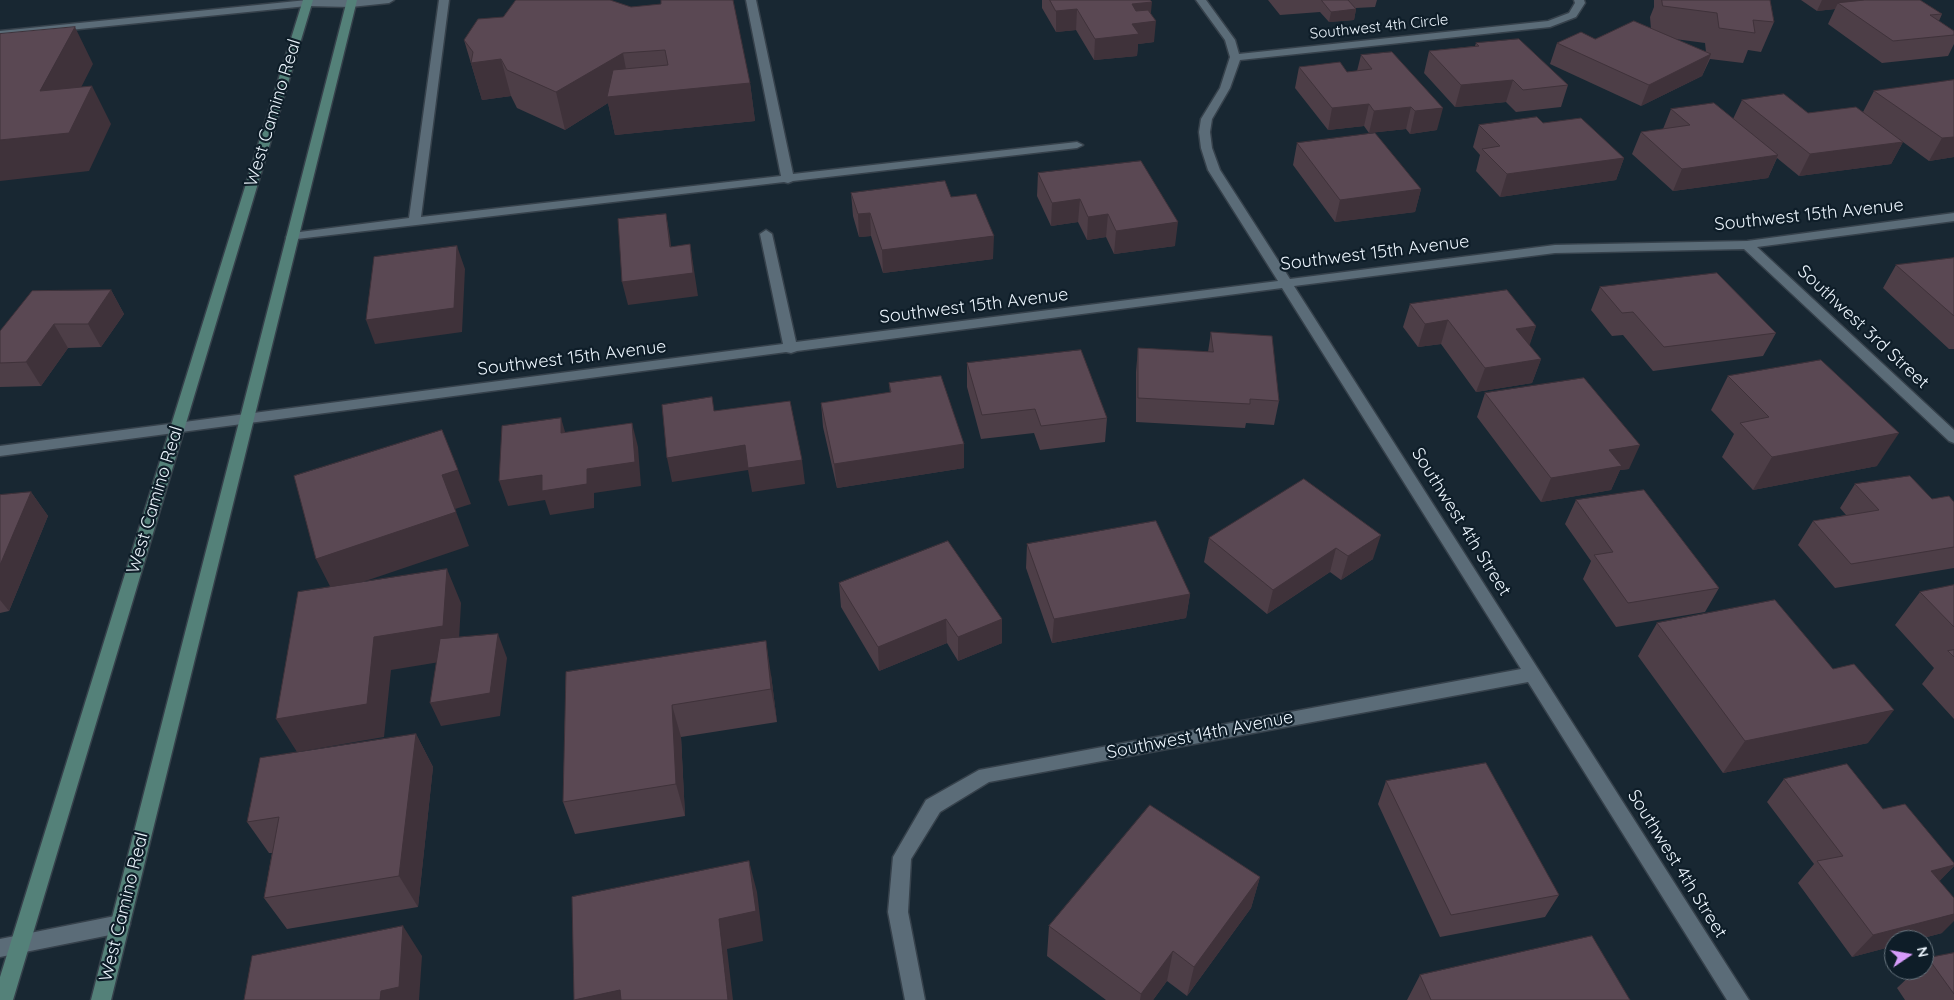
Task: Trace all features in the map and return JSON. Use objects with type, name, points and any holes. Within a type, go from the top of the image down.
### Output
[{"type":"street","points":[[0,34],[311,1],[351,2],[389,0]]},
{"type":"street","points":[[415,221],[444,0]]},
{"type":"street","points":[[751,0],[788,180]]},
{"type":"street","points":[[1201,0],[1230,40],[1235,57]]},
{"type":"street","name":"Southwest 4th Circle","points":[[1235,57],[1550,24],[1573,16],[1580,3],[1579,0]]},
{"type":"street","name":"West Camino Real","points":[[3,1000],[177,427],[311,1]]},
{"type":"street","name":"West Camino Real","points":[[101,1000],[351,2]]},
{"type":"street","name":"Southwest 4th Street","points":[[1235,57],[1233,74],[1224,91],[1210,108],[1204,128],[1205,148],[1214,170],[1739,1000]]},
{"type":"street","points":[[292,236],[1077,145]]},
{"type":"street","name":"Southwest 15th Avenue","points":[[0,451],[247,417],[791,349],[1555,249],[1747,244],[1954,217]]},
{"type":"street","points":[[766,234],[791,349]]},
{"type":"street","name":"Southwest 3rd Street","points":[[1747,244],[1954,438]]},
{"type":"street","name":"Southwest 14th Avenue","points":[[915,1000],[898,912],[902,857],[934,806],[985,775],[1533,674]]},
{"type":"street","points":[[0,948],[120,924]]},
{"type":"building","points":[[516,0],[610,0],[631,7],[661,4],[661,0],[733,0],[750,83],[607,97],[613,70],[668,65],[665,50],[623,53],[556,92],[507,70],[501,59],[471,63],[473,52],[464,40],[478,19],[503,17]]},
{"type":"building","points":[[1050,0],[1150,0],[1152,2],[1132,4],[1136,11],[1148,10],[1156,21],[1132,24],[1139,34],[1095,39],[1077,9],[1056,11]]},
{"type":"building","points":[[1322,0],[1348,0],[1356,9],[1331,12]]},
{"type":"building","points":[[1662,0],[1770,0],[1774,22],[1753,20],[1755,33],[1719,28],[1717,13],[1663,6]]},
{"type":"building","points":[[1865,0],[1920,0],[1942,14],[1930,15],[1954,31],[1954,35],[1893,41],[1838,3]]},
{"type":"building","points":[[1634,21],[1711,54],[1649,85],[1557,43],[1581,32],[1595,39]]},
{"type":"building","points":[[75,27],[40,91],[92,86],[69,133],[0,140],[0,34]]},
{"type":"building","points":[[1519,39],[1568,85],[1523,90],[1513,80],[1461,85],[1429,51],[1479,46],[1476,43]]},
{"type":"building","points":[[1392,52],[1443,108],[1415,111],[1411,107],[1374,111],[1369,104],[1332,108],[1299,67],[1340,62],[1347,72],[1372,69],[1361,55]]},
{"type":"building","points":[[1954,80],[1954,137],[1942,138],[1874,91]]},
{"type":"building","points":[[1784,94],[1808,113],[1856,107],[1903,142],[1810,154],[1742,100]]},
{"type":"building","points":[[1714,103],[1778,155],[1682,169],[1641,132],[1690,125],[1671,109]]},
{"type":"building","points":[[1537,117],[1543,123],[1581,118],[1624,158],[1507,174],[1482,149],[1500,146],[1479,125]]},
{"type":"building","points":[[1375,133],[1421,189],[1340,200],[1297,143]]},
{"type":"building","points":[[1141,161],[1178,222],[1116,231],[1108,214],[1088,217],[1080,199],[1052,203],[1038,173]]},
{"type":"building","points":[[945,181],[951,197],[976,194],[994,236],[882,250],[870,213],[858,214],[851,193]]},
{"type":"building","points":[[666,214],[670,247],[690,244],[693,273],[622,282],[618,219]]},
{"type":"building","points":[[457,246],[454,308],[366,320],[374,257]]},
{"type":"building","points":[[1954,258],[1954,316],[1896,265]]},
{"type":"building","points":[[1717,273],[1776,333],[1664,347],[1633,312],[1622,313],[1600,287]]},
{"type":"building","points":[[111,290],[88,324],[54,324],[26,362],[0,363],[0,331],[32,291]]},
{"type":"building","points":[[1507,290],[1536,326],[1516,329],[1541,359],[1485,368],[1448,320],[1425,324],[1410,304]]},
{"type":"building","points":[[1211,332],[1272,336],[1279,401],[1250,399],[1250,404],[1138,398],[1138,348],[1213,352]]},
{"type":"building","points":[[1081,350],[1107,418],[1041,426],[1035,409],[982,415],[967,363]]},
{"type":"building","points":[[1821,360],[1899,433],[1772,457],[1740,423],[1769,417],[1728,376]]},
{"type":"building","points":[[941,376],[964,444],[834,464],[821,403],[891,392],[889,383]]},
{"type":"building","points":[[1584,378],[1640,445],[1609,450],[1622,466],[1551,478],[1485,393]]},
{"type":"building","points":[[712,397],[714,411],[790,401],[802,460],[748,468],[745,445],[667,458],[662,405]]},
{"type":"building","points":[[561,418],[561,433],[632,423],[635,462],[587,469],[587,484],[542,491],[542,475],[499,481],[502,426]]},
{"type":"building","points":[[442,430],[458,470],[442,475],[456,512],[316,559],[294,476]]},
{"type":"building","points":[[1910,476],[1932,499],[1949,496],[1954,502],[1954,547],[1851,564],[1813,521],[1879,510],[1855,484]]},
{"type":"building","points":[[1304,479],[1381,535],[1348,556],[1336,548],[1273,590],[1209,538]]},
{"type":"building","points":[[1644,490],[1719,588],[1628,603],[1594,555],[1613,552],[1576,500]]},
{"type":"building","points":[[31,492],[0,565],[0,495]]},
{"type":"building","points":[[1156,521],[1190,594],[1054,619],[1027,544]]},
{"type":"building","points":[[948,541],[1002,619],[958,637],[946,619],[878,647],[839,583]]},
{"type":"building","points":[[447,569],[443,626],[374,637],[367,704],[276,719],[298,592]]},
{"type":"building","points":[[1954,585],[1954,627],[1920,592]]},
{"type":"building","points":[[1775,600],[1833,669],[1854,664],[1894,710],[1745,741],[1657,623]]},
{"type":"building","points":[[498,634],[490,693],[430,703],[440,639]]},
{"type":"building","points":[[766,641],[771,689],[672,705],[676,784],[563,802],[566,672]]},
{"type":"building","points":[[1954,650],[1954,657],[1948,651]]},
{"type":"building","points":[[416,734],[399,876],[264,898],[279,817],[247,822],[260,758]]},
{"type":"building","points":[[1486,763],[1559,895],[1451,915],[1386,781]]},
{"type":"building","points":[[1847,764],[1883,809],[1905,804],[1954,863],[1954,865],[1931,871],[1954,898],[1954,914],[1892,930],[1884,930],[1884,932],[1873,935],[1817,861],[1843,856],[1784,779]]},
{"type":"building","points":[[1150,805],[1260,877],[1194,967],[1173,951],[1141,994],[1049,926]]},
{"type":"building","points":[[749,861],[756,911],[719,919],[728,1000],[621,1000],[620,990],[574,1000],[572,897]]},
{"type":"building","points":[[403,926],[399,987],[381,991],[380,1000],[244,1000],[252,956]]},
{"type":"building","points":[[1592,936],[1630,1000],[1431,1000],[1420,975]]},
{"type":"building","points":[[1954,953],[1954,994],[1934,966],[1934,957]]}]
